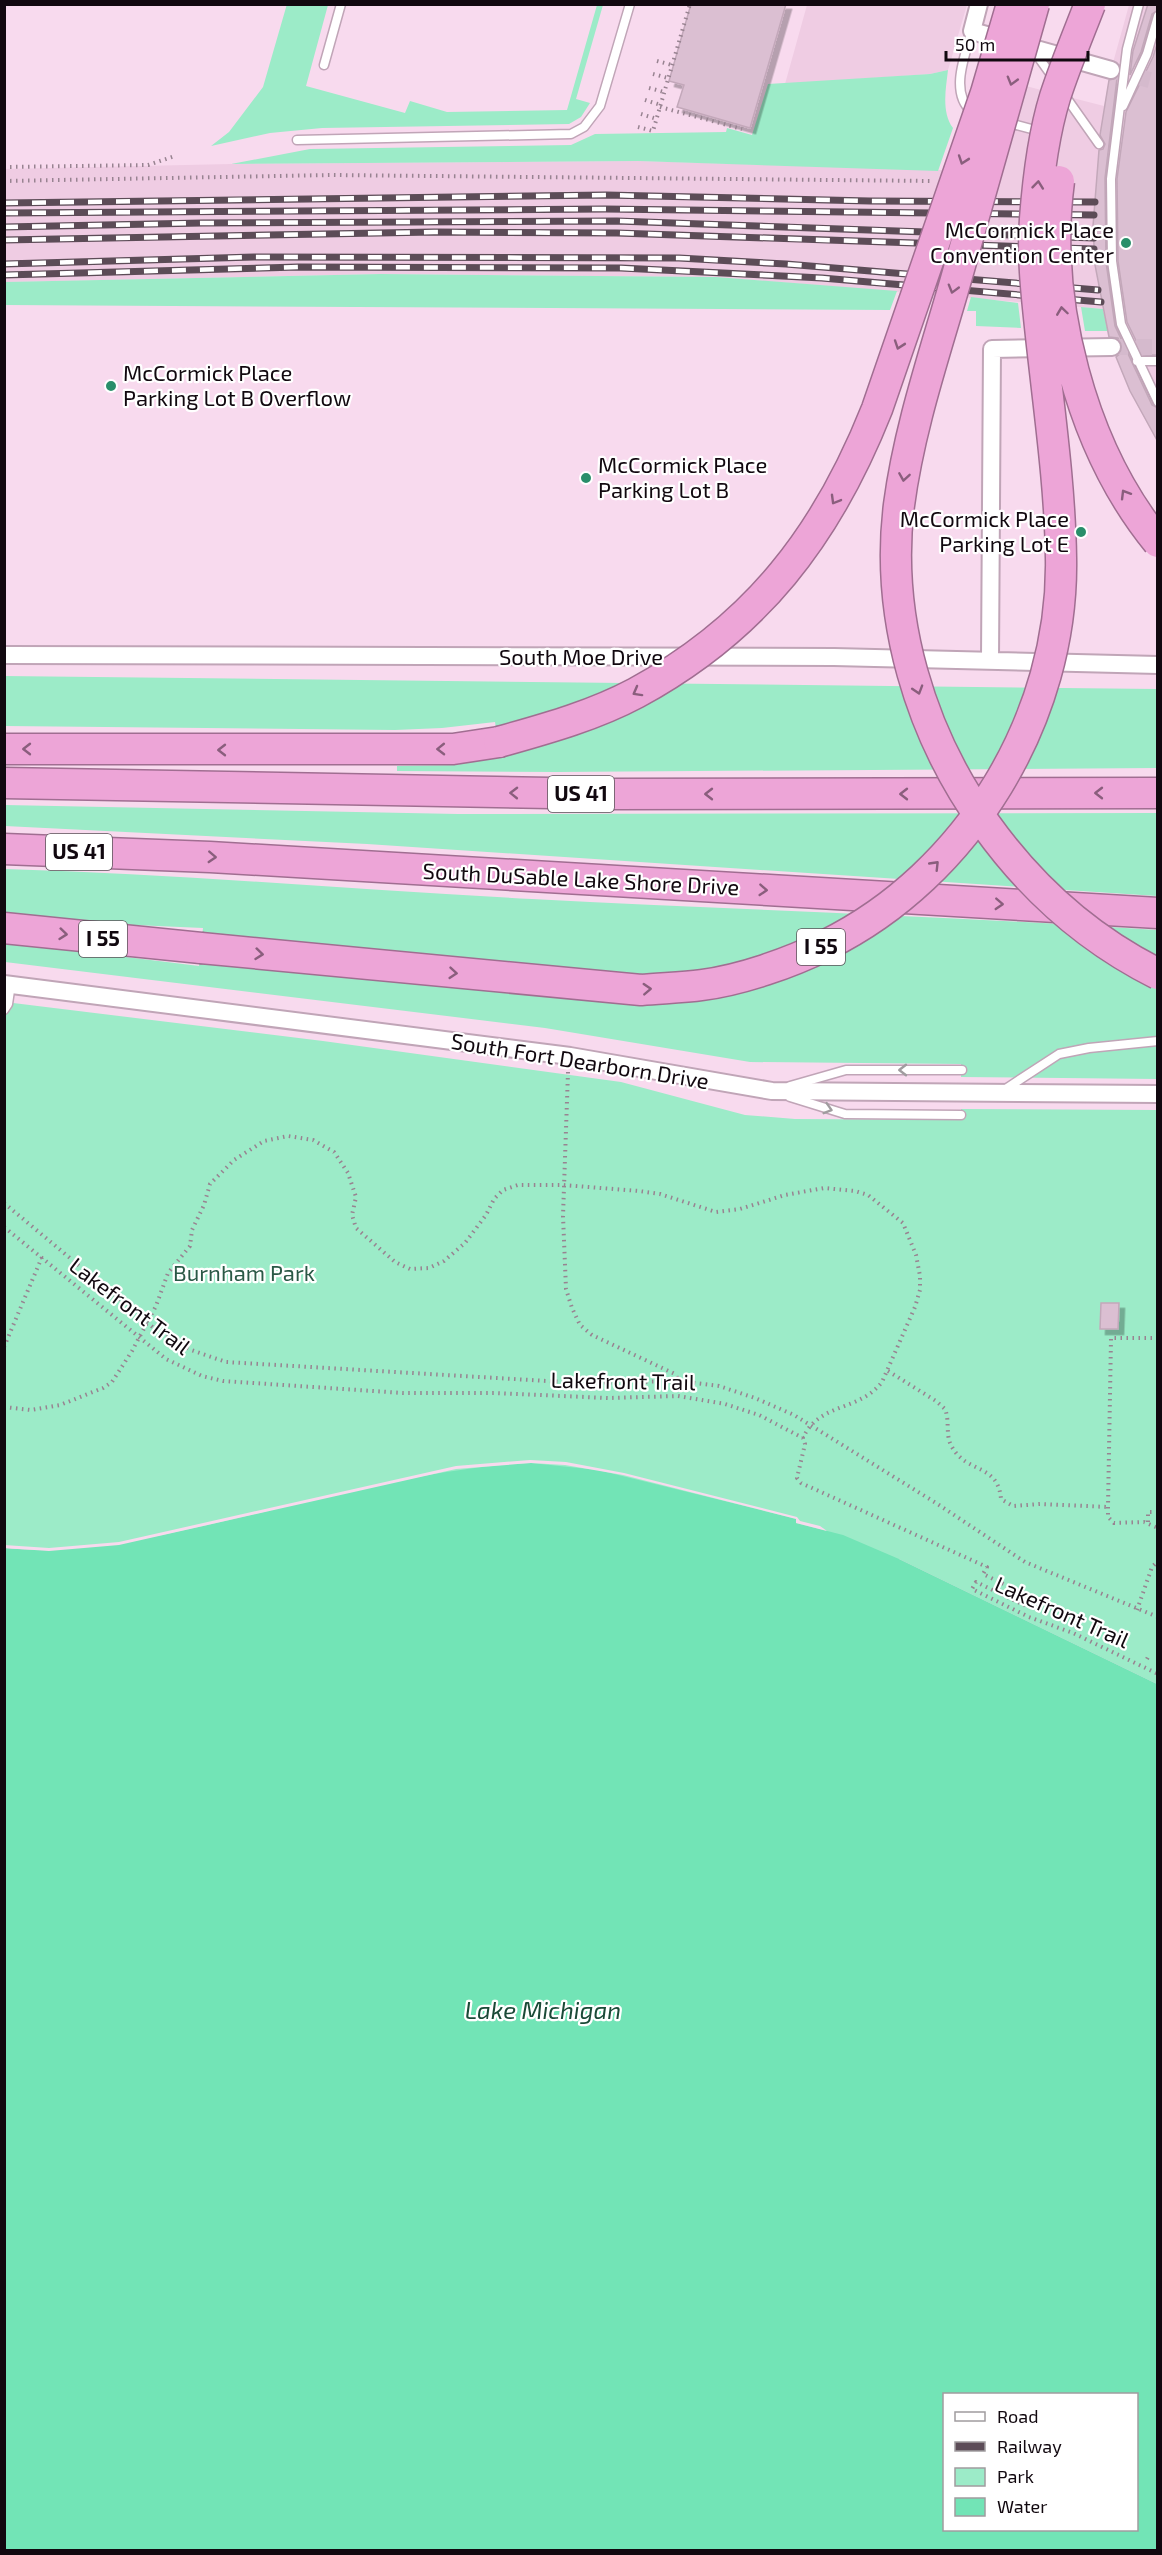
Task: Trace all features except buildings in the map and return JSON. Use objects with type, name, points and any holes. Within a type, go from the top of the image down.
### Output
[{"type":"highway","points":[[4,749],[453,749],[499,742],[581,717],[634,694],[681,666],[727,632],[769,592],[804,549],[836,499],[859,456],[987,93],[1012,4]]},
{"type":"highway","points":[[1091,4],[1064,146],[1056,225],[1057,272],[1064,326],[1083,399],[1098,440],[1118,482],[1158,542]]},
{"type":"highway","name":"I 55","points":[[4,928],[641,990],[705,985],[766,969],[826,945],[880,912],[920,880],[957,842],[983,808],[1024,734],[1047,670],[1056,626],[1061,590],[1059,524],[1037,289],[1035,222],[1040,170],[1055,98],[1091,4]]},
{"type":"highway","points":[[1036,15],[915,421],[899,507],[896,554],[898,596],[913,673],[925,713],[944,756],[971,804],[1003,849],[1035,886],[1077,922],[1124,957],[1158,974]]},
{"type":"highway","name":"US 41","points":[[4,783],[607,794],[1158,793]]},
{"type":"highway","name":"South DuSable Lake Shore Drive","points":[[4,849],[222,857],[1158,913]]},
{"type":"street","points":[[979,4],[972,31],[1111,70]]},
{"type":"street","points":[[990,660],[992,349],[1112,347]]},
{"type":"street","name":"South Moe Drive","points":[[4,655],[834,657],[1158,665]]},
{"type":"street","name":"South Fort Dearborn Drive","points":[[8,984],[570,1056],[772,1091],[1158,1094]]},
{"type":"lane","points":[[324,65],[341,4]]},
{"type":"lane","points":[[297,140],[571,134],[584,127],[600,106],[630,4]]},
{"type":"lane","points":[[1139,4],[1126,49],[1111,179],[1112,261],[1121,324],[1158,402]]},
{"type":"lane","points":[[1036,15],[1032,48],[1099,144]]},
{"type":"lane","points":[[1120,112],[1146,54],[1158,16]]},
{"type":"lane","points":[[972,31],[961,73],[961,96],[966,107],[984,116]]},
{"type":"lane","points":[[995,119],[1039,131]]},
{"type":"lane","points":[[1137,361],[1158,361]]},
{"type":"lane","points":[[4,1010],[8,1004],[8,984]]},
{"type":"lane","points":[[1000,1093],[1059,1054],[1089,1048],[1158,1041]]},
{"type":"lane","points":[[772,1091],[846,1070],[962,1070]]},
{"type":"lane","points":[[772,1091],[845,1114],[961,1115]]},
{"type":"path","points":[[638,127],[653,131],[690,4]]},
{"type":"path","points":[[657,61],[672,65]]},
{"type":"path","points":[[653,74],[668,78]]},
{"type":"path","points":[[649,88],[664,92]]},
{"type":"path","points":[[645,100],[742,129]]},
{"type":"path","points":[[641,114],[657,119]]},
{"type":"path","points":[[4,166],[148,165],[175,156]]},
{"type":"path","points":[[4,181],[331,175],[937,181]]},
{"type":"path","points":[[570,1056],[565,1090],[563,1185],[566,1289],[572,1308],[580,1325],[592,1335],[675,1374],[679,1381]]},
{"type":"path","points":[[4,1407],[31,1410],[60,1405],[103,1388],[112,1382],[156,1306],[168,1273],[190,1246],[192,1230],[204,1205],[210,1184],[234,1160],[264,1141],[288,1136],[313,1140],[334,1152],[348,1173],[356,1197],[352,1215],[356,1228],[395,1262],[410,1269],[429,1268],[444,1261],[465,1243],[486,1215],[494,1199],[503,1190],[518,1185],[563,1185],[660,1194],[716,1212],[740,1209],[785,1195],[824,1188],[855,1191],[868,1195],[903,1223],[916,1255],[920,1290],[915,1307],[882,1382],[868,1397],[833,1410],[808,1426],[802,1438]]},
{"type":"path","name":"Lakefront Trail","points":[[4,1203],[161,1334],[191,1350],[226,1362],[581,1383],[679,1381],[718,1386],[755,1398],[794,1416],[928,1497],[1025,1562],[1158,1617]]},
{"type":"path","name":"Lakefront Trail","points":[[4,1227],[138,1338],[166,1359],[202,1376],[223,1381],[403,1393],[494,1393],[608,1398],[678,1396],[725,1404],[759,1415],[802,1438],[805,1444],[797,1478],[801,1482],[987,1567],[983,1574],[1030,1597],[1026,1606],[976,1582],[972,1589],[1029,1617],[1073,1633],[1158,1674]]},
{"type":"path","points":[[4,1347],[42,1257]]},
{"type":"path","points":[[1158,1338],[1111,1338],[1108,1507],[1108,1517],[1114,1523],[1148,1522],[1158,1528]]},
{"type":"path","points":[[888,1371],[945,1409],[950,1444],[958,1456],[994,1476],[1000,1486],[1001,1499],[1013,1506],[1040,1504],[1108,1507]]},
{"type":"path","points":[[1148,1522],[1148,1512],[1158,1512]]},
{"type":"path","points":[[1137,1610],[1152,1567],[1158,1561]]},
{"type":"shaded area","points":[[807,5],[967,5],[948,70],[930,74],[785,84]]},
{"type":"shaded area","points":[[1129,5],[1157,5],[1157,442],[1130,391],[1117,359],[1103,309],[716,277],[381,274],[5,282],[4,169],[231,164],[638,161],[973,171],[1002,80],[1104,106],[1111,70]]},
{"type":"green space","points":[[287,4],[328,5],[306,86],[405,113],[410,101],[447,112],[567,110],[597,5],[603,5],[576,99],[590,103],[581,117],[569,124],[322,128],[270,133],[211,146],[229,132],[263,87]]},
{"type":"green space","points":[[948,70],[946,107],[949,122],[953,128],[938,171],[638,161],[231,164],[310,149],[571,145],[595,134],[726,132],[727,128],[752,135],[768,84],[930,74]]},
{"type":"green space","points":[[381,274],[716,277],[897,291],[890,310],[5,305],[5,282]]},
{"type":"green space","points":[[971,297],[1018,303],[1021,328],[976,326],[976,311],[967,311]]},
{"type":"green space","points":[[1081,307],[1103,309],[1108,331],[1085,331]]},
{"type":"green space","points":[[4,676],[1157,689],[1157,768],[397,771],[397,766],[455,765],[501,757],[495,722],[395,730],[5,726]]},
{"type":"green space","points":[[5,805],[458,814],[1157,813],[1157,896],[367,844],[5,826]]},
{"type":"green space","points":[[5,869],[532,899],[1157,930],[1157,1079],[961,1077],[961,1064],[750,1062],[545,1028],[5,962],[5,942],[199,966],[203,928],[66,922],[5,916]]},
{"type":"green space","name":"Burnham Park","points":[[5,1002],[323,1041],[621,1082],[745,1115],[795,1119],[961,1120],[961,1109],[1157,1110],[1157,1684],[899,1559],[5,1548]]},
{"type":"water","name":"Lake Michigan","points":[[531,1463],[598,1470],[797,1519],[796,1523],[843,1535],[899,1559],[1157,1684],[1157,2550],[5,2550],[4,1548],[80,1548],[154,1537],[366,1488],[449,1472]]},
{"type":"pier","points":[[530,1460],[566,1462],[624,1473],[797,1517],[800,1521],[820,1526],[827,1531],[796,1523],[796,1519],[623,1475],[565,1465],[531,1463],[456,1469],[119,1545],[49,1551],[5,1548],[4,1545],[49,1548],[119,1542],[456,1466]]},
{"type":"tunnel","points":[[1111,70],[1158,82]]},
{"type":"tunnel","points":[[1112,347],[1158,347]]},
{"type":"railway","points":[[4,203],[606,195],[870,201],[1095,202]]},
{"type":"railway","points":[[4,213],[605,209],[1094,215]]},
{"type":"railway","points":[[4,227],[202,223],[617,221],[1094,238]]},
{"type":"railway","points":[[4,240],[434,232],[617,233],[1094,249]]},
{"type":"railway","points":[[4,264],[254,257],[679,258],[786,264],[1098,290]]},
{"type":"railway","points":[[4,275],[298,267],[621,268],[822,278],[1101,302]]},
{"type":"place","name":"McCormick Place Convention Center","points":[[1126,243]]},
{"type":"place","name":"McCormick Place Parking Lot B Overflow","points":[[111,386]]},
{"type":"place","name":"McCormick Place Parking Lot B","points":[[586,478]]},
{"type":"place","name":"McCormick Place Parking Lot E","points":[[1081,532]]}]
